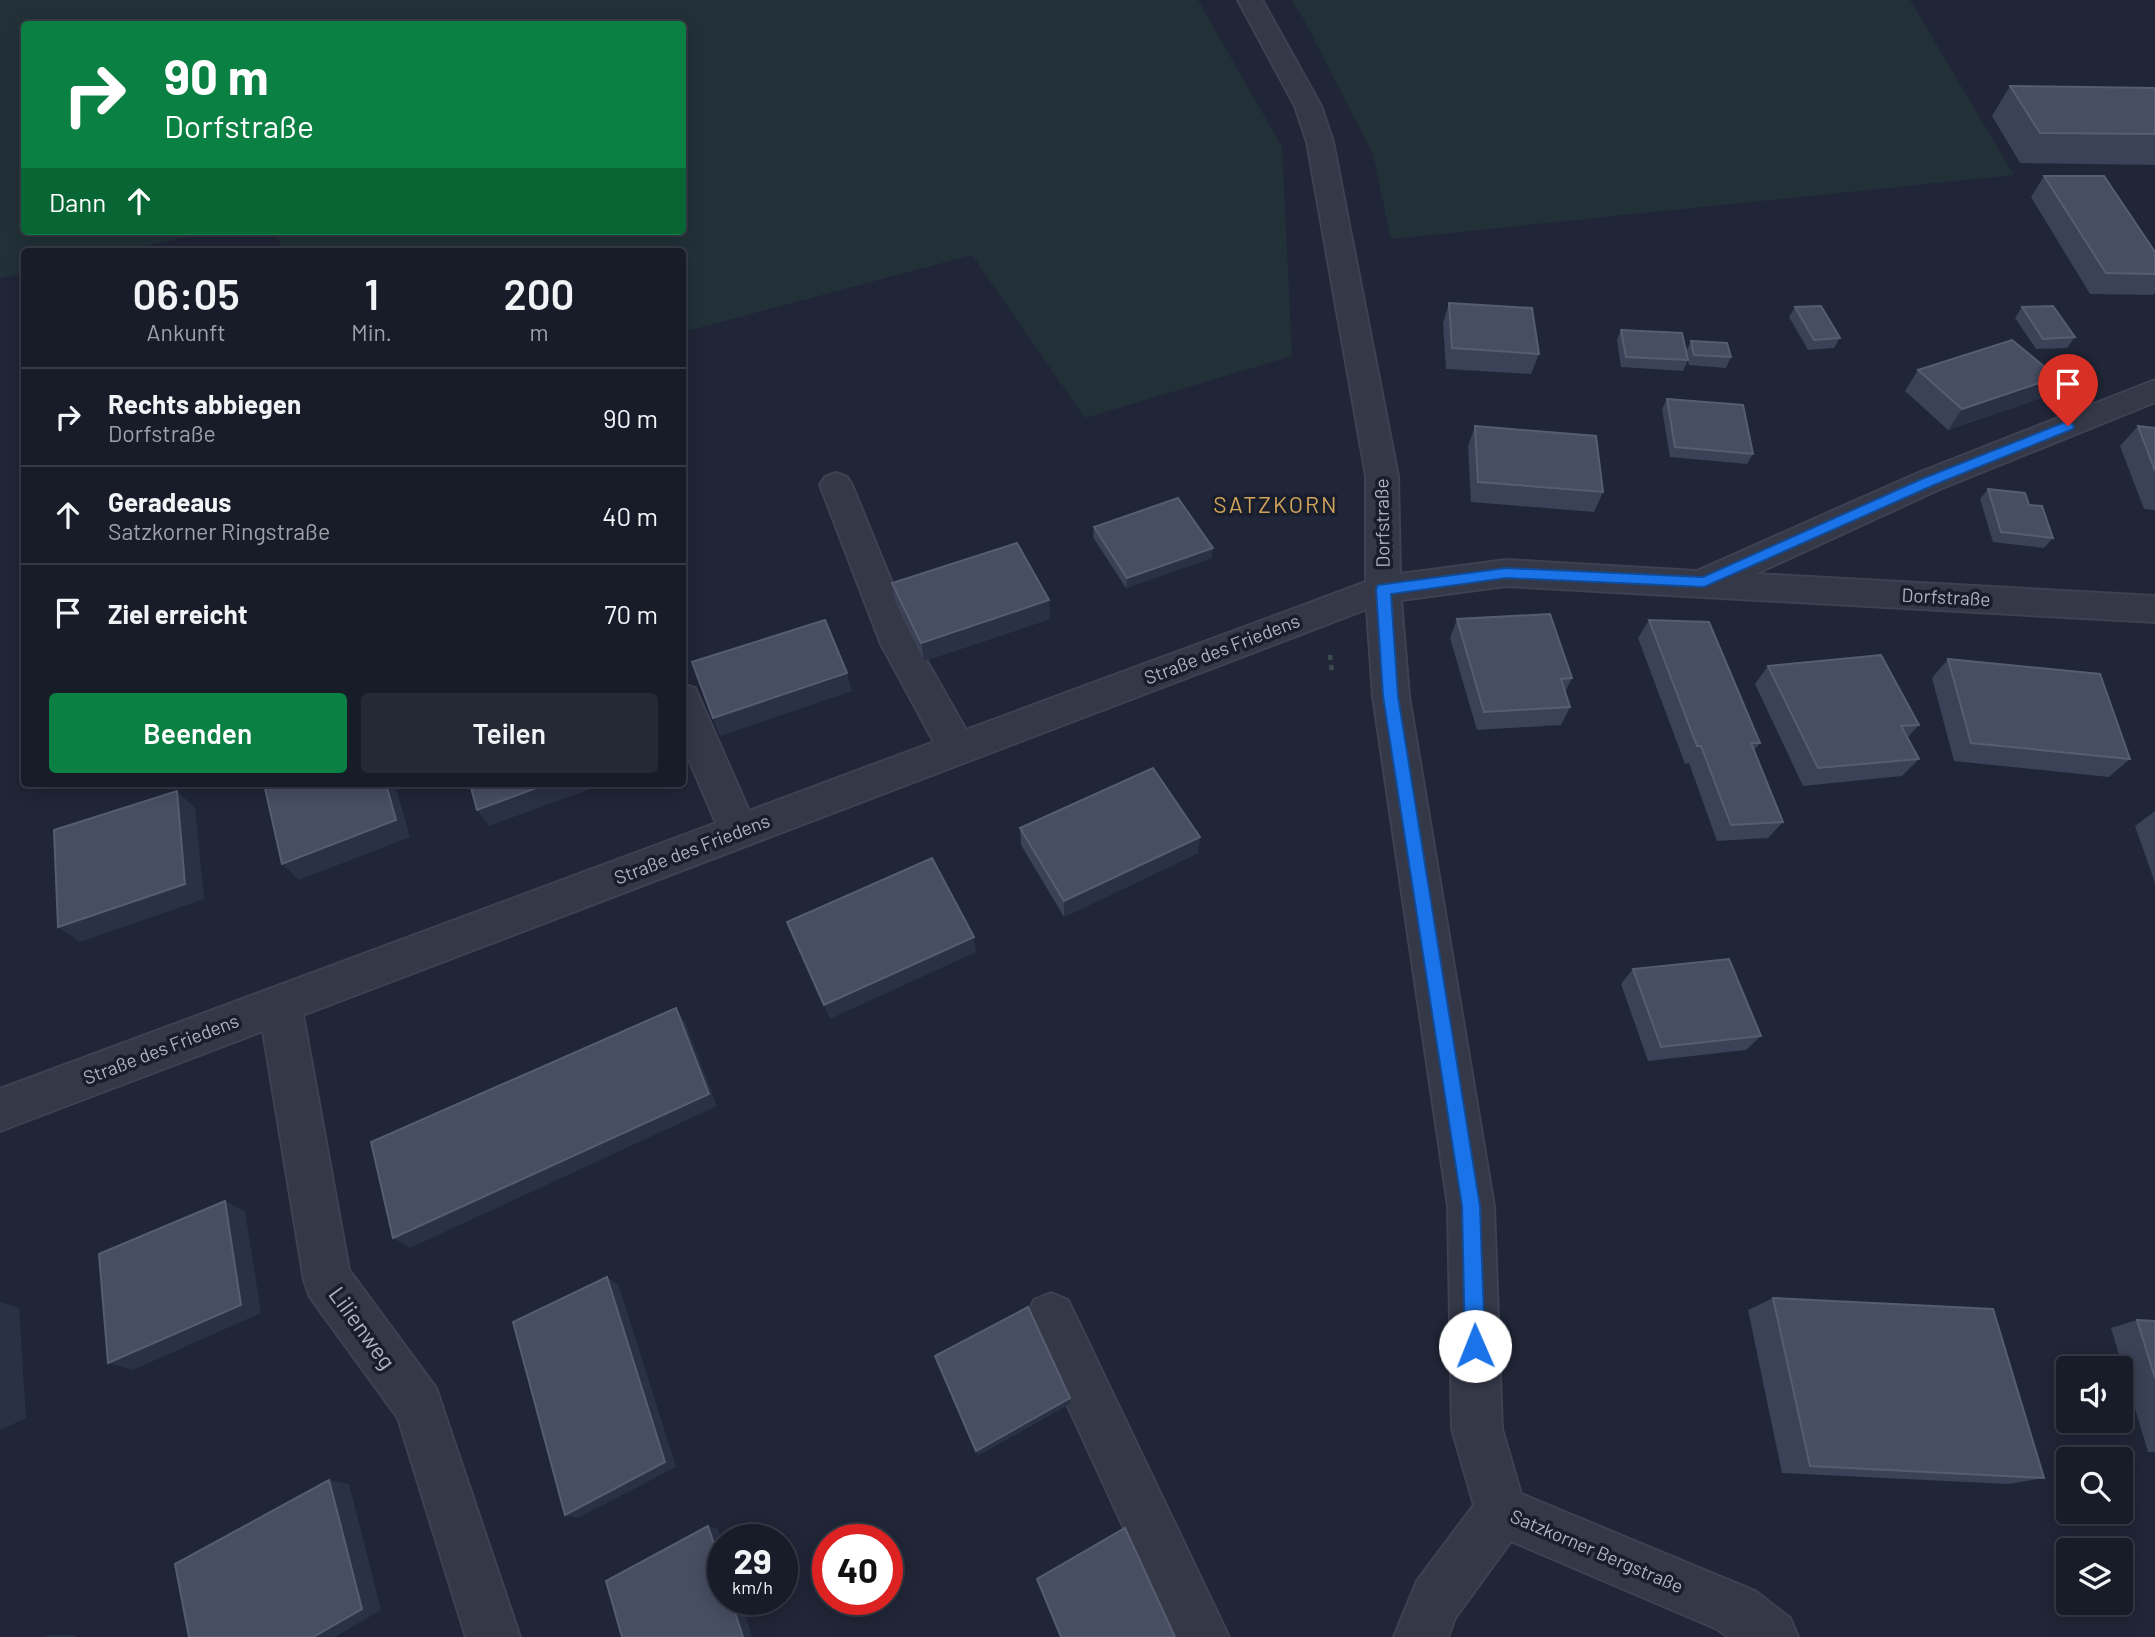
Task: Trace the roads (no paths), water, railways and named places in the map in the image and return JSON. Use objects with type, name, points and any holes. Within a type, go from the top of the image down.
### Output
[{"type":"street","name":"Dorfstraße","points":[[1250,0],[1308,106],[1320,142],[1363,361],[1382,477],[1383,589],[1506,573],[1704,582],[2155,610]]},
{"type":"street","points":[[1704,582],[1929,481],[2155,390]]},
{"type":"street","points":[[836,485],[899,644],[957,749]]},
{"type":"street","name":"Straße des Friedens","points":[[0,1110],[1383,589]]},
{"type":"street","name":"Satzkorner Bergstraße","points":[[1383,589],[1391,696],[1471,1206],[1477,1429],[1501,1511],[1736,1610],[1771,1637]]},
{"type":"street","points":[[686,684],[738,832]]},
{"type":"street","name":"Lilienweg","points":[[280,1004],[327,1280],[419,1405],[493,1637]]},
{"type":"street","points":[[1051,1317],[1202,1637]]},
{"type":"street","points":[[1421,1637],[1436,1600],[1501,1511]]},
{"type":"district","name":"SATZKORN","points":[[1276,505]]}]
